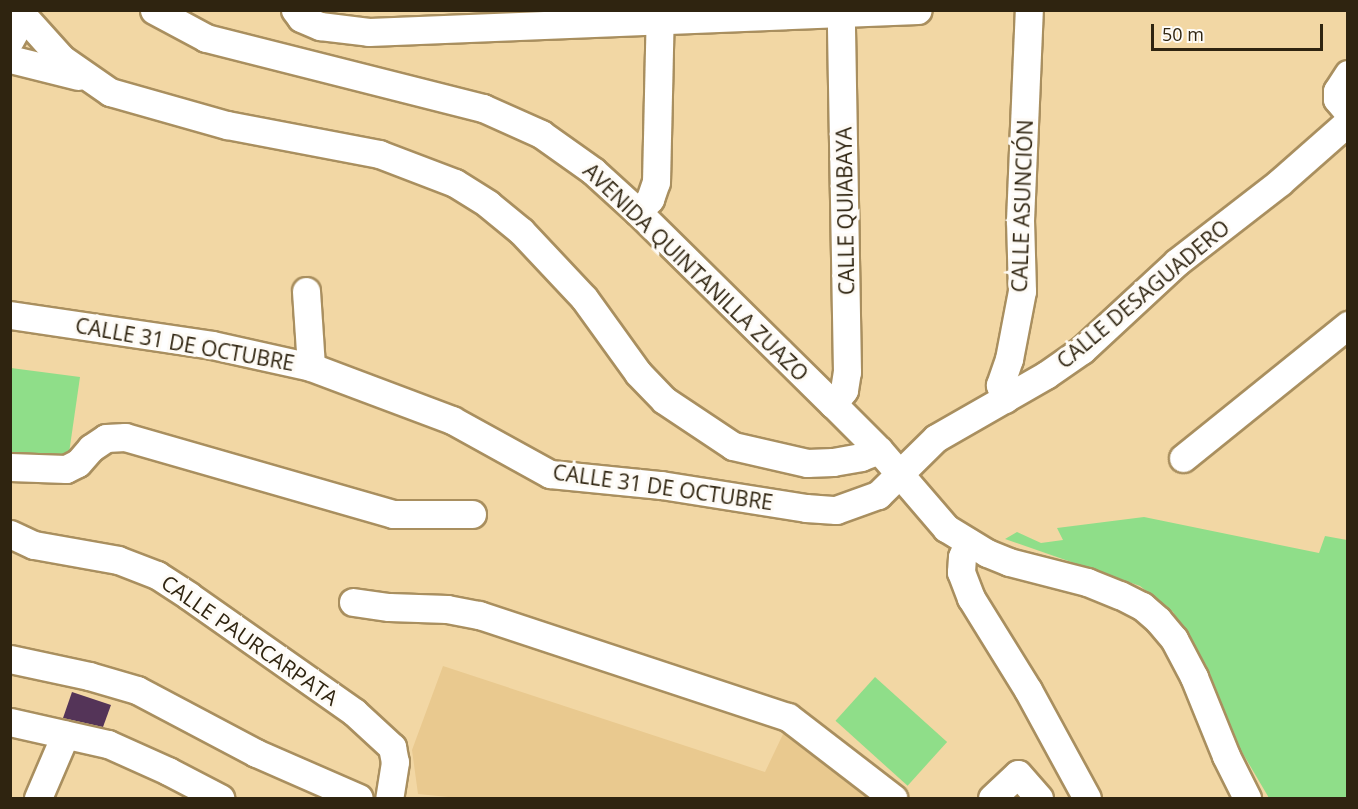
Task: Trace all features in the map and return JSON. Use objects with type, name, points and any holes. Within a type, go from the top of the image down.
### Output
[{"type":"street","name":"AVENIDA QUINTANILLA ZUAZO","points":[[154,10],[206,38],[483,108],[541,134],[593,171],[638,212],[879,450],[945,528],[1009,562],[1087,582],[1120,595],[1142,606],[1158,620],[1174,639],[1194,677],[1226,756],[1247,798]]},
{"type":"street","points":[[295,10],[301,18],[320,26],[369,32],[660,16],[918,10]]},
{"type":"street","name":"CALLE ASUNCIÓN","points":[[1005,399],[1000,385],[1009,358],[1022,291],[1020,221],[1029,10]]},
{"type":"street","name":"CALLE QUIABAYA","points":[[833,404],[844,390],[848,372],[841,13]]},
{"type":"street","points":[[10,40],[20,14],[61,58],[110,92],[238,128],[379,154],[455,183],[488,204],[521,231],[584,298],[638,373],[664,400],[699,426],[733,446],[807,463],[852,459],[879,450]]},
{"type":"street","points":[[638,212],[650,199],[656,182],[660,16]]},
{"type":"street","points":[[10,59],[88,78]]},
{"type":"street","points":[[1347,74],[1336,91],[1337,99],[1347,112]]},
{"type":"street","name":"CALLE DESAGUADERO","points":[[900,474],[936,438],[1005,399],[1082,350],[1177,262],[1280,182],[1347,122]]},
{"type":"street","points":[[306,291],[311,367]]},
{"type":"street","name":"CALLE 31 DE OCTUBRE","points":[[10,315],[212,345],[311,367],[452,420],[550,474],[661,485],[806,508],[836,510],[878,495],[900,474]]},
{"type":"street","points":[[1183,458],[1347,325]]},
{"type":"street","points":[[10,467],[48,471],[66,469],[78,464],[91,448],[106,438],[124,437],[393,514],[472,514]]},
{"type":"street","name":"CALLE PAURCARPATA","points":[[10,534],[34,545],[118,560],[157,574],[189,596],[354,712],[392,747],[395,762],[389,798]]},
{"type":"street","points":[[968,542],[962,557],[961,572],[971,598],[1028,690],[1087,798]]},
{"type":"street","points":[[353,602],[389,607],[447,609],[479,615],[788,717],[893,798]]},
{"type":"street","points":[[10,659],[90,676],[137,690],[256,753],[359,798]]},
{"type":"street","points":[[10,722],[108,744],[220,798]]},
{"type":"street","points":[[38,798],[65,735]]},
{"type":"street","points":[[992,798],[1018,774],[1039,798]]},
{"type":"shaded area","points":[[443,666],[765,772],[785,730],[872,798],[459,798],[418,794],[412,750]]},
{"type":"green space","points":[[11,368],[80,377],[67,467],[11,460]]},
{"type":"green space","points":[[1144,517],[1319,553],[1325,536],[1347,540],[1347,798],[1269,798],[1239,747],[1195,649],[1173,612],[1140,586],[1005,539],[1017,532],[1041,543],[1063,540],[1057,528]]},
{"type":"green space","points":[[875,677],[947,742],[908,786],[836,721]]},
{"type":"building","points":[[72,692],[111,705],[103,727],[63,718]]}]
